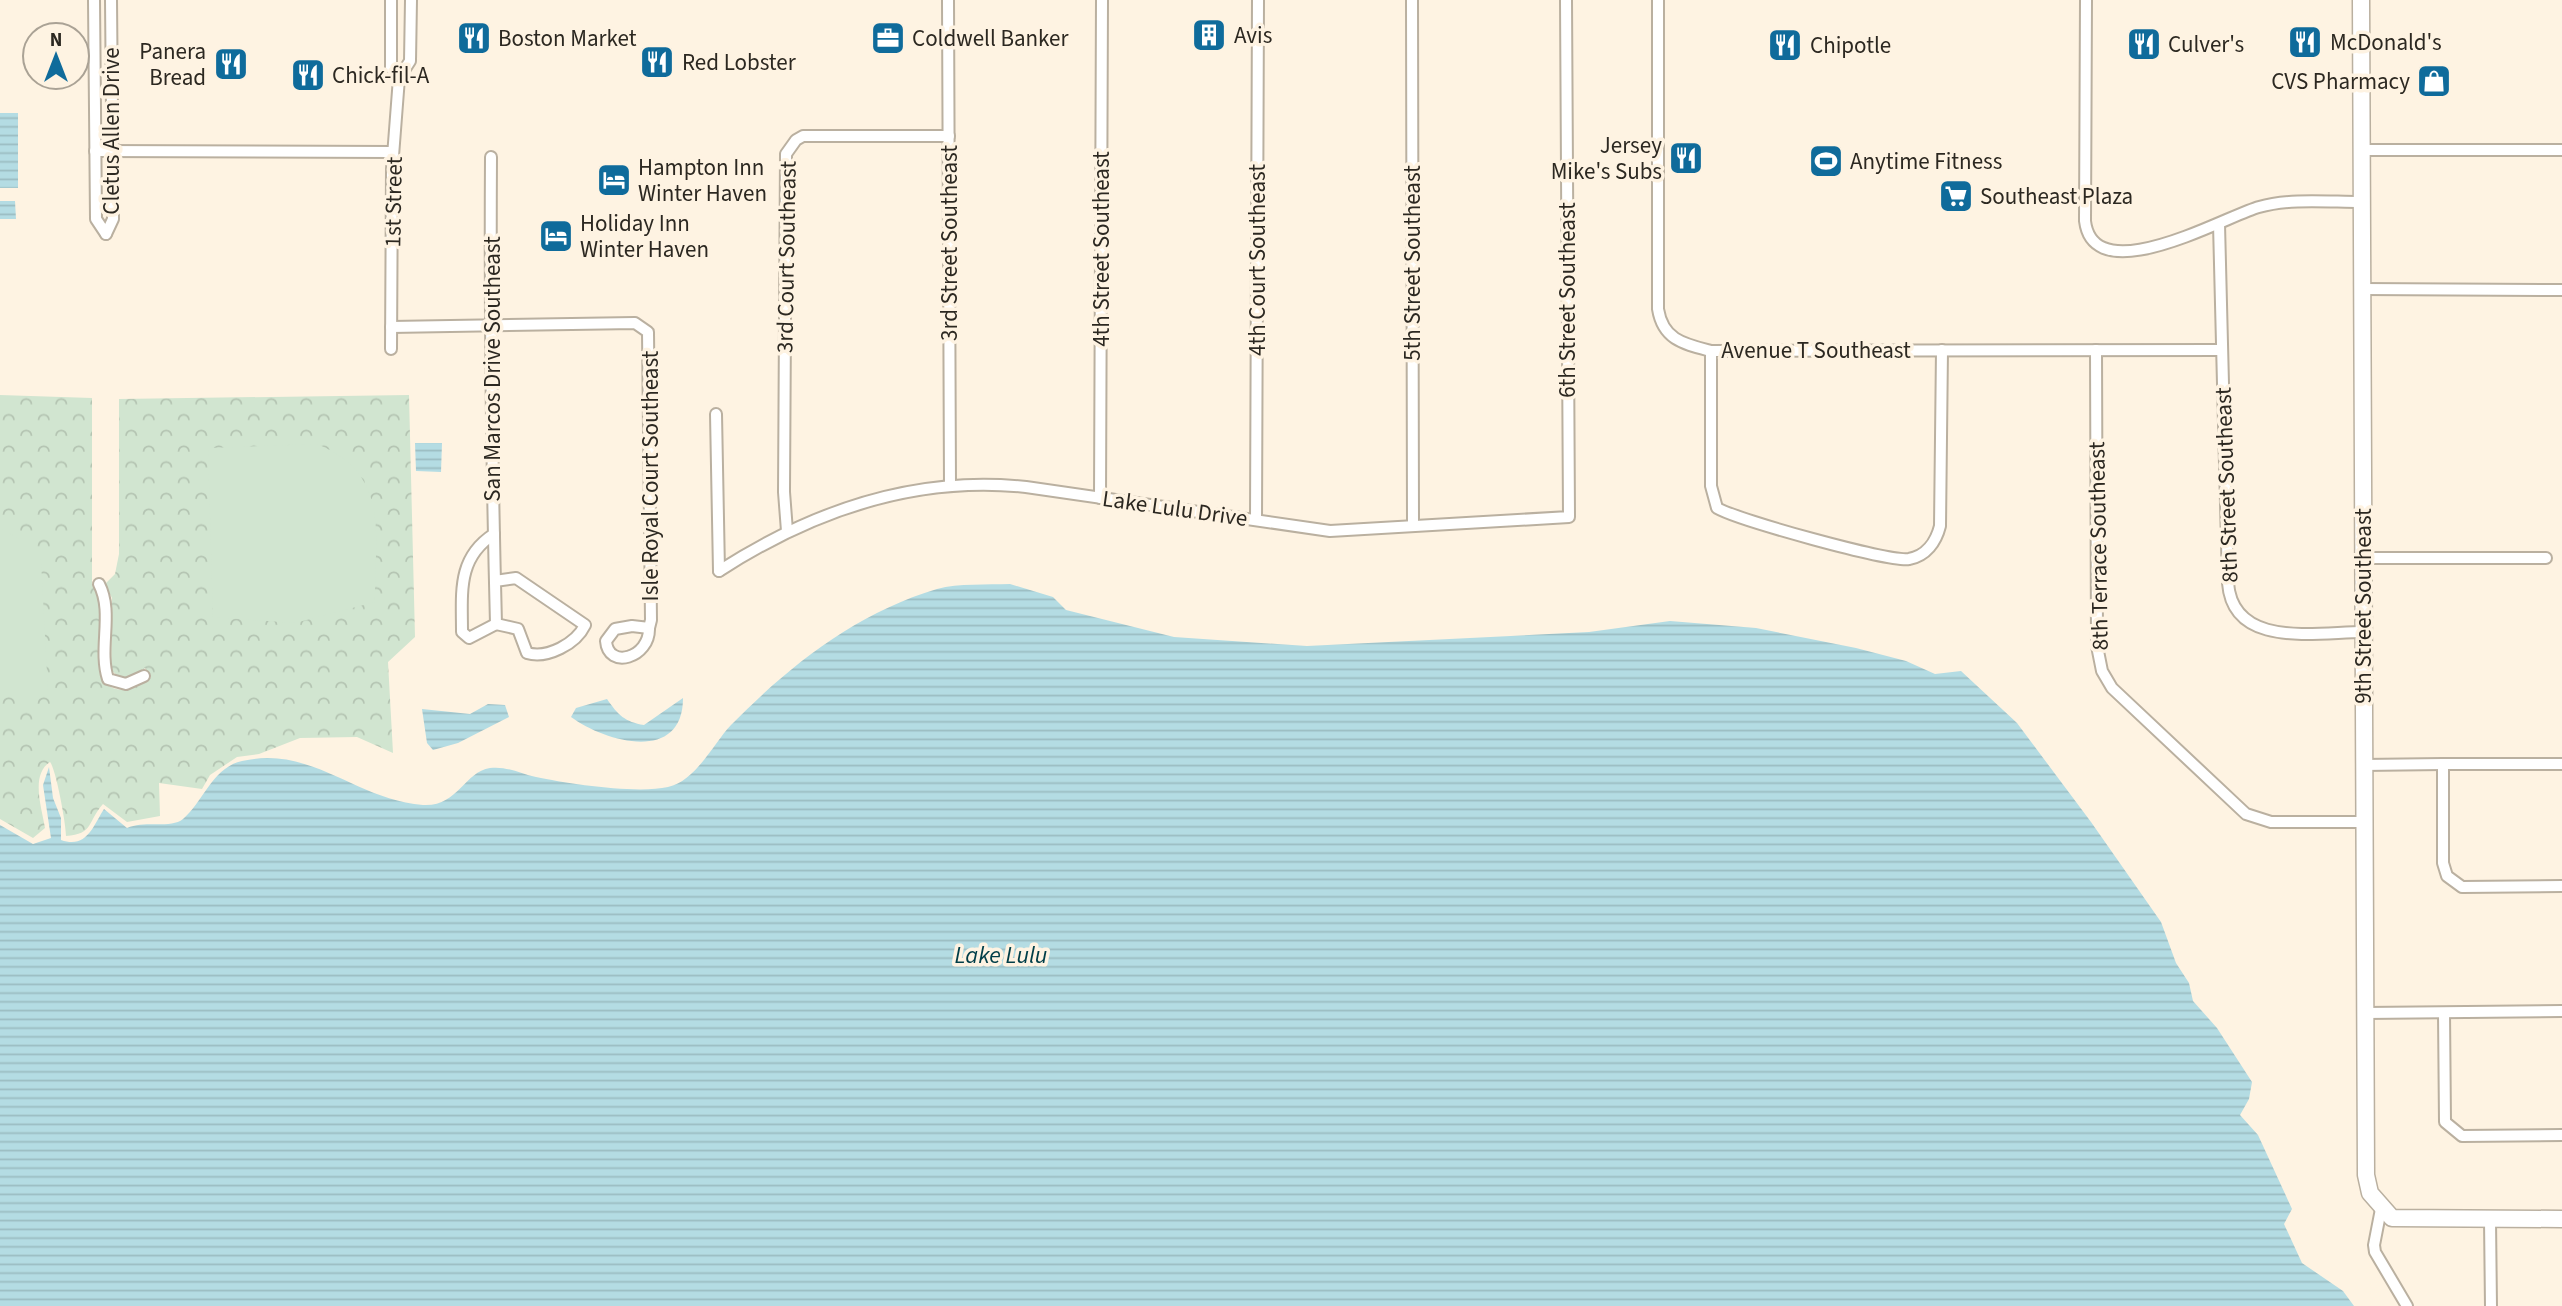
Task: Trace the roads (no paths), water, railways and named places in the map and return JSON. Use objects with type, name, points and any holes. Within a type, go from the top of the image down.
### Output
[{"type":"street","name":"Cletus Allen Drive","points":[[94,0],[96,219],[106,234],[113,219],[111,0]]},
{"type":"street","name":"1st Street","points":[[391,0],[391,68],[399,78]]},
{"type":"street","name":"1st Street","points":[[391,349],[393,152],[399,78],[410,61],[411,0]]},
{"type":"street","name":"3rd Street Southeast","points":[[948,0],[950,486]]},
{"type":"street","name":"4th Street Southeast","points":[[1100,498],[1102,0]]},
{"type":"street","name":"4th Court Southeast","points":[[1256,520],[1258,0]]},
{"type":"street","name":"5th Street Southeast","points":[[1412,0],[1413,526]]},
{"type":"street","name":"6th Street Southeast","points":[[1566,0],[1569,517]]},
{"type":"street","name":"Avenue T Southeast","points":[[1658,0],[1658,309],[1668,334],[1677,342],[1711,351],[2221,351]]},
{"type":"street","points":[[2086,0],[2086,231],[2097,244],[2117,250],[2160,247],[2272,204],[2361,202]]},
{"type":"street","name":"9th Street Southeast","points":[[2361,0],[2366,1175],[2370,1193],[2381,1209]]},
{"type":"street","name":"3rd Court Southeast","points":[[787,531],[784,492],[786,154],[796,140],[803,136],[949,136]]},
{"type":"street","points":[[2360,150],[2562,150]]},
{"type":"street","points":[[95,151],[393,152]]},
{"type":"street","name":"San Marcos Drive Southeast","points":[[491,157],[496,624]]},
{"type":"street","name":"8th Street Southeast","points":[[2219,224],[2221,351],[2228,495],[2228,583],[2233,605],[2248,623],[2271,632],[2363,632]]},
{"type":"street","points":[[2361,289],[2562,290]]},
{"type":"street","name":"Isle Royal Court Southeast","points":[[391,330],[491,325],[635,323],[648,332],[649,628]]},
{"type":"street","points":[[1711,351],[1712,486],[1717,508],[1769,526],[1905,559],[1929,549],[1940,526],[1942,350]]},
{"type":"street","name":"8th Terrace Southeast","points":[[2096,350],[2097,646],[2106,679],[2141,719],[2246,814],[2271,822],[2363,822]]},
{"type":"street","points":[[716,414],[719,571],[787,531]]},
{"type":"street","name":"Lake Lulu Drive","points":[[787,531],[826,513],[882,496],[950,486],[996,484],[1330,531],[1569,517]]},
{"type":"street","points":[[494,534],[481,542],[463,572],[462,632],[469,638],[496,624],[518,629],[527,653],[536,656],[565,646],[580,635],[585,625],[516,578],[495,581]]},
{"type":"street","points":[[2362,558],[2546,558]]},
{"type":"street","points":[[99,584],[107,598],[105,663],[108,679],[126,684],[144,676]]},
{"type":"street","points":[[2443,764],[2443,863],[2447,876],[2462,887],[2562,886]]},
{"type":"street","points":[[2363,765],[2562,764]]},
{"type":"street","points":[[2365,1013],[2562,1011]]},
{"type":"street","points":[[2444,1013],[2444,1112],[2450,1129],[2462,1136],[2562,1135]]},
{"type":"street","points":[[2407,1306],[2375,1252],[2381,1209],[2392,1218],[2406,1220],[2562,1219]]},
{"type":"street","points":[[2490,1220],[2491,1306]]},
{"type":"water","points":[[0,113],[18,113],[18,188],[0,188]]},
{"type":"water","points":[[0,201],[15,201],[16,219],[0,219]]},
{"type":"water","points":[[415,443],[442,443],[441,472],[416,471]]},
{"type":"water","name":"Lake Lulu","points":[[1010,584],[1053,597],[1066,610],[1174,637],[1307,646],[1589,632],[1670,621],[1756,628],[1856,648],[1906,661],[1935,674],[1961,671],[2017,723],[2161,922],[2176,963],[2189,983],[2193,1001],[2217,1028],[2252,1082],[2249,1099],[2240,1115],[2258,1135],[2292,1209],[2284,1224],[2302,1263],[2343,1291],[2354,1306],[0,1306],[0,825],[33,844],[51,838],[43,785],[49,767],[53,798],[61,818],[61,840],[70,842],[83,839],[104,809],[127,828],[178,822],[190,812],[223,770],[242,761],[267,758],[290,760],[376,794],[423,805],[445,801],[473,776],[490,768],[503,768],[550,780],[603,787],[668,787],[695,770],[731,725],[776,682],[800,662],[852,627],[907,599],[937,589],[964,585]]},
{"type":"water","points":[[683,698],[680,719],[670,732],[657,740],[640,742],[621,739],[603,734],[571,717],[576,708],[607,699],[623,717],[644,725]]},
{"type":"water","points":[[488,704],[505,705],[509,717],[458,743],[433,750],[427,743],[422,709],[470,714]]},
{"type":"place","name":"Avis","points":[[1209,35]]},
{"type":"place","name":"Boston Market","points":[[474,38]]},
{"type":"place","name":"Coldwell Banker","points":[[888,38]]},
{"type":"place","name":"McDonald's","points":[[2305,42]]},
{"type":"place","name":"Culver's","points":[[2144,44]]},
{"type":"place","name":"Chipotle","points":[[1785,45]]},
{"type":"place","name":"Red Lobster","points":[[657,62]]},
{"type":"place","name":"Panera Bread","points":[[231,64]]},
{"type":"place","name":"Chick-fil-A","points":[[308,75]]},
{"type":"place","name":"CVS Pharmacy","points":[[2434,81]]},
{"type":"place","name":"Jersey Mike's Subs","points":[[1686,158]]},
{"type":"place","name":"Anytime Fitness","points":[[1826,161]]},
{"type":"place","name":"Hampton Inn Winter Haven","points":[[614,180]]},
{"type":"place","name":"Southeast Plaza","points":[[1956,196]]},
{"type":"place","name":"Holiday Inn Winter Haven","points":[[556,236]]}]
